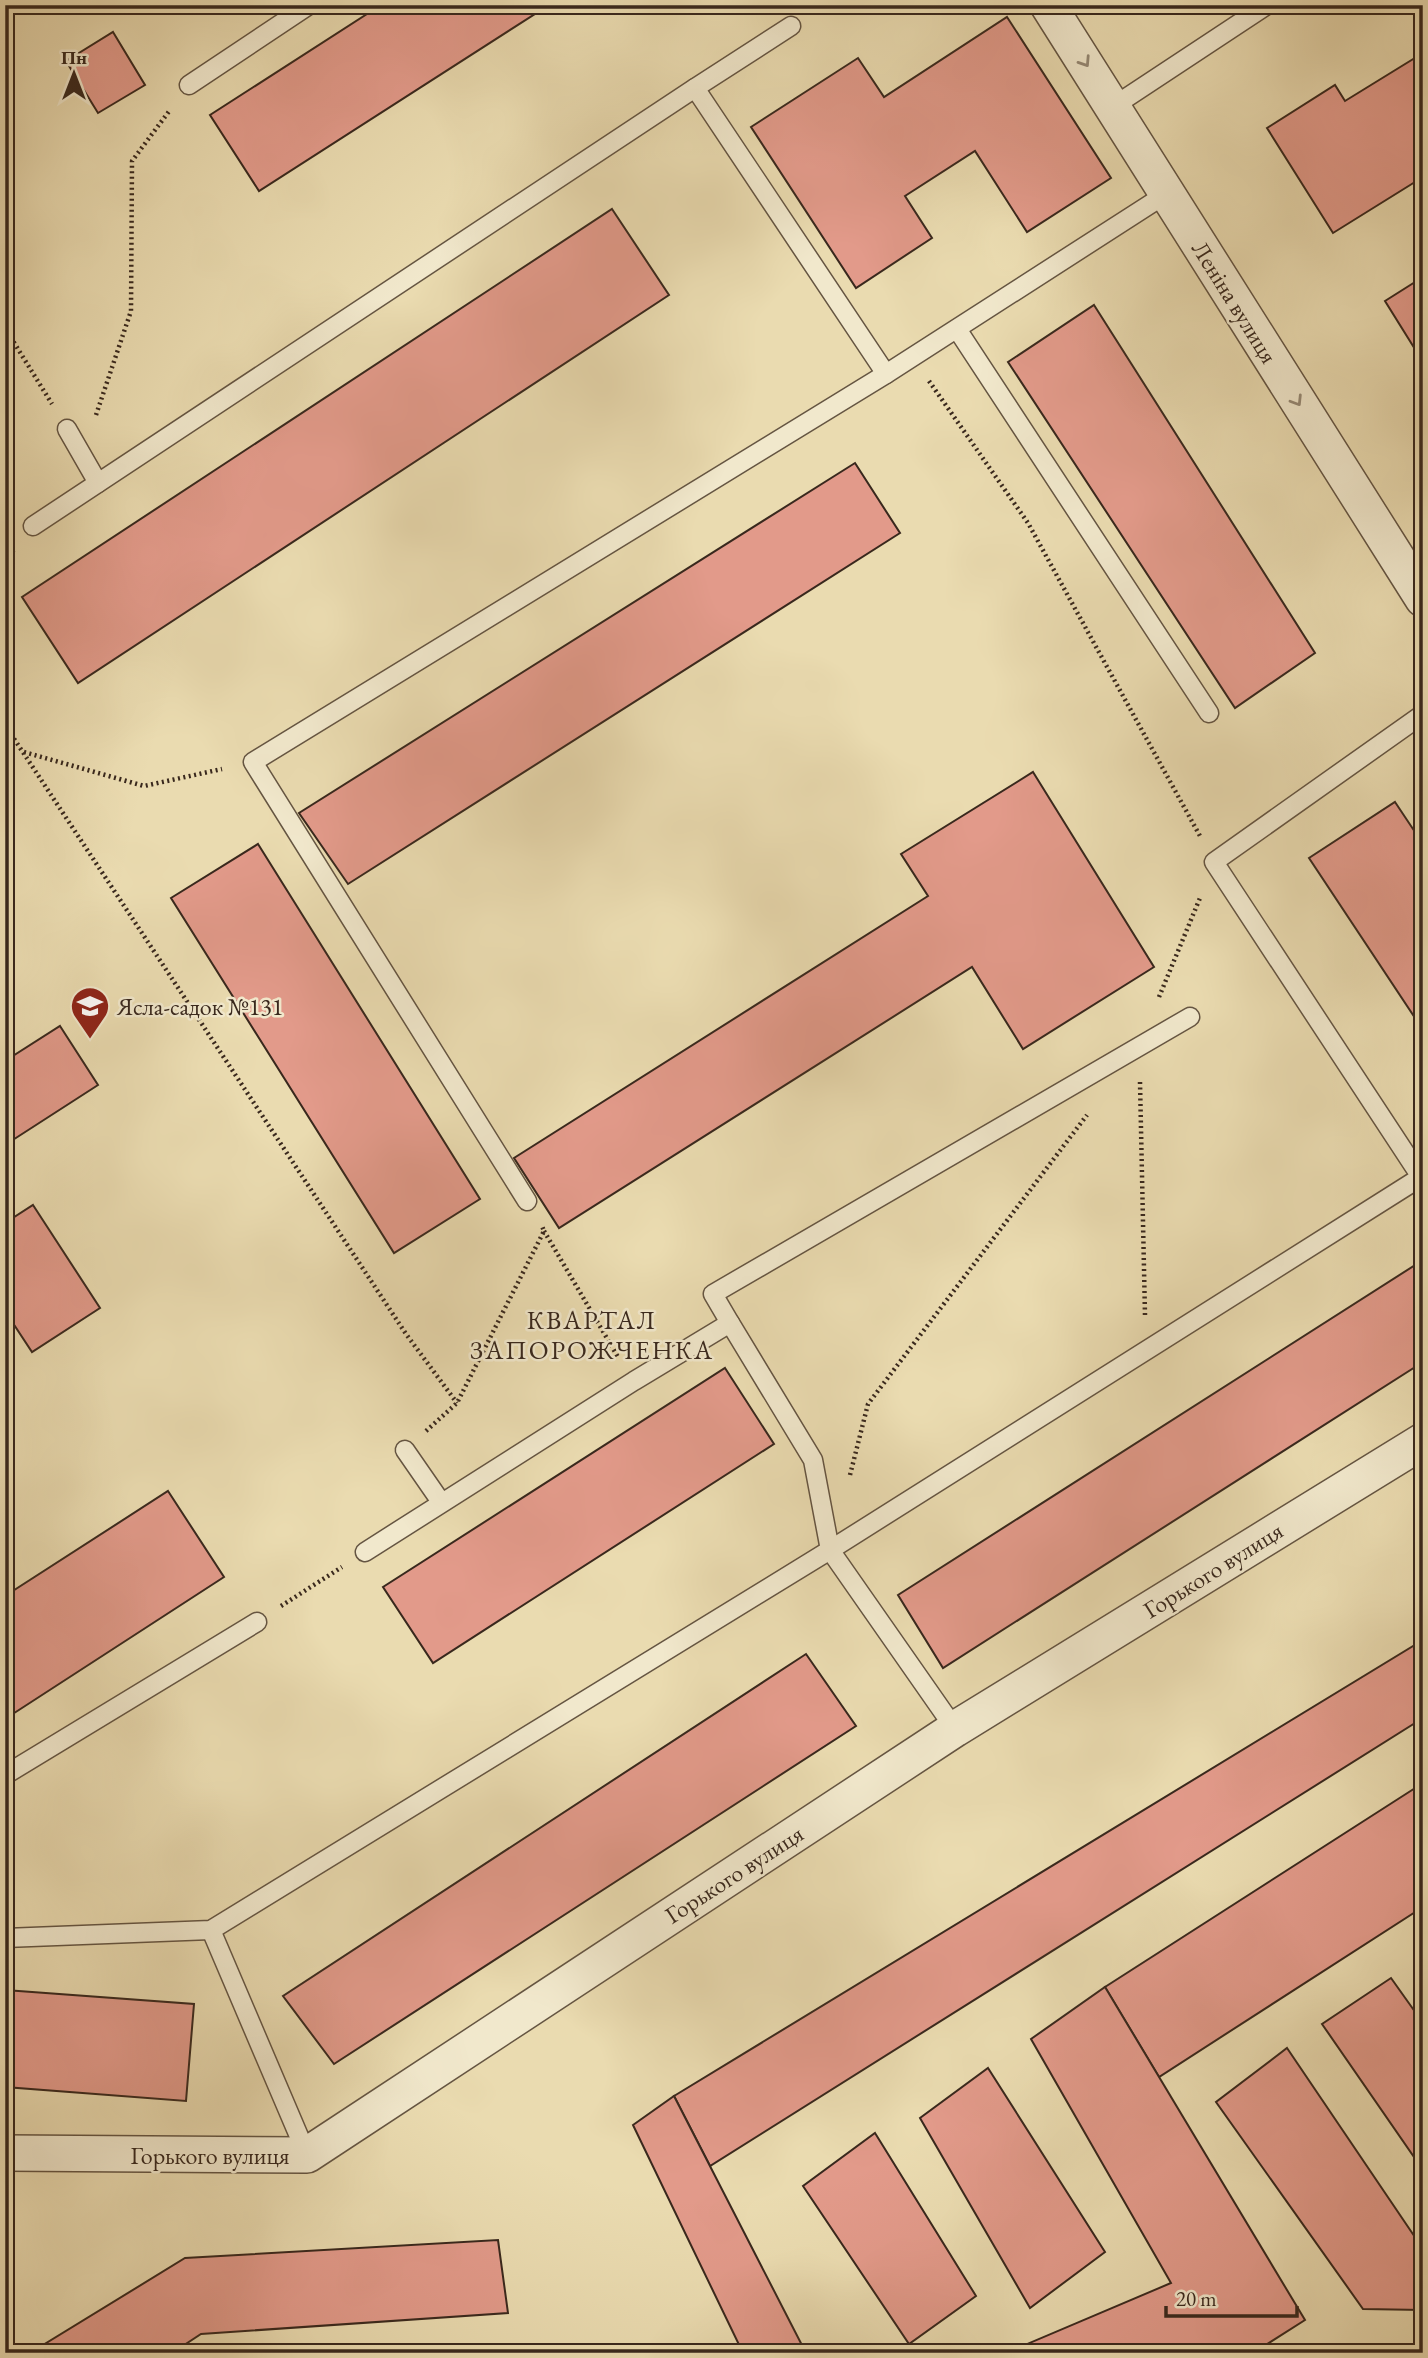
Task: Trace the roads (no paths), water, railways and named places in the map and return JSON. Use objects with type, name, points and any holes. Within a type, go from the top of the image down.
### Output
[{"type":"street","name":"Леніна вулиця","points":[[1048,5],[1423,599]]},
{"type":"street","name":"Горького вулиця","points":[[5,2153],[307,2155],[955,1729],[1423,1441]]},
{"type":"lane","points":[[188,85],[309,5]]},
{"type":"lane","points":[[1114,106],[1267,5]]},
{"type":"lane","points":[[33,526],[791,26]]},
{"type":"lane","points":[[695,88],[886,374]]},
{"type":"lane","points":[[527,1201],[253,762],[912,358],[1166,194]]},
{"type":"lane","points":[[957,329],[1209,713]]},
{"type":"lane","points":[[67,429],[98,483]]},
{"type":"lane","points":[[5,1938],[211,1930],[830,1550],[1422,1177],[1214,862],[1423,714]]},
{"type":"lane","points":[[955,1729],[830,1550],[813,1460],[713,1294],[1190,1017]]},
{"type":"lane","points":[[365,1552],[730,1323]]},
{"type":"lane","points":[[405,1450],[442,1502]]},
{"type":"lane","points":[[5,1775],[257,1622]]},
{"type":"lane","points":[[211,1930],[307,2155]]},
{"type":"place","name":"Ясла-садок №131","points":[[90,1040]]},
{"type":"district","name":"КВАРТАЛ ЗАПОРОЖЧЕНКА","points":[[592,1335]]}]
